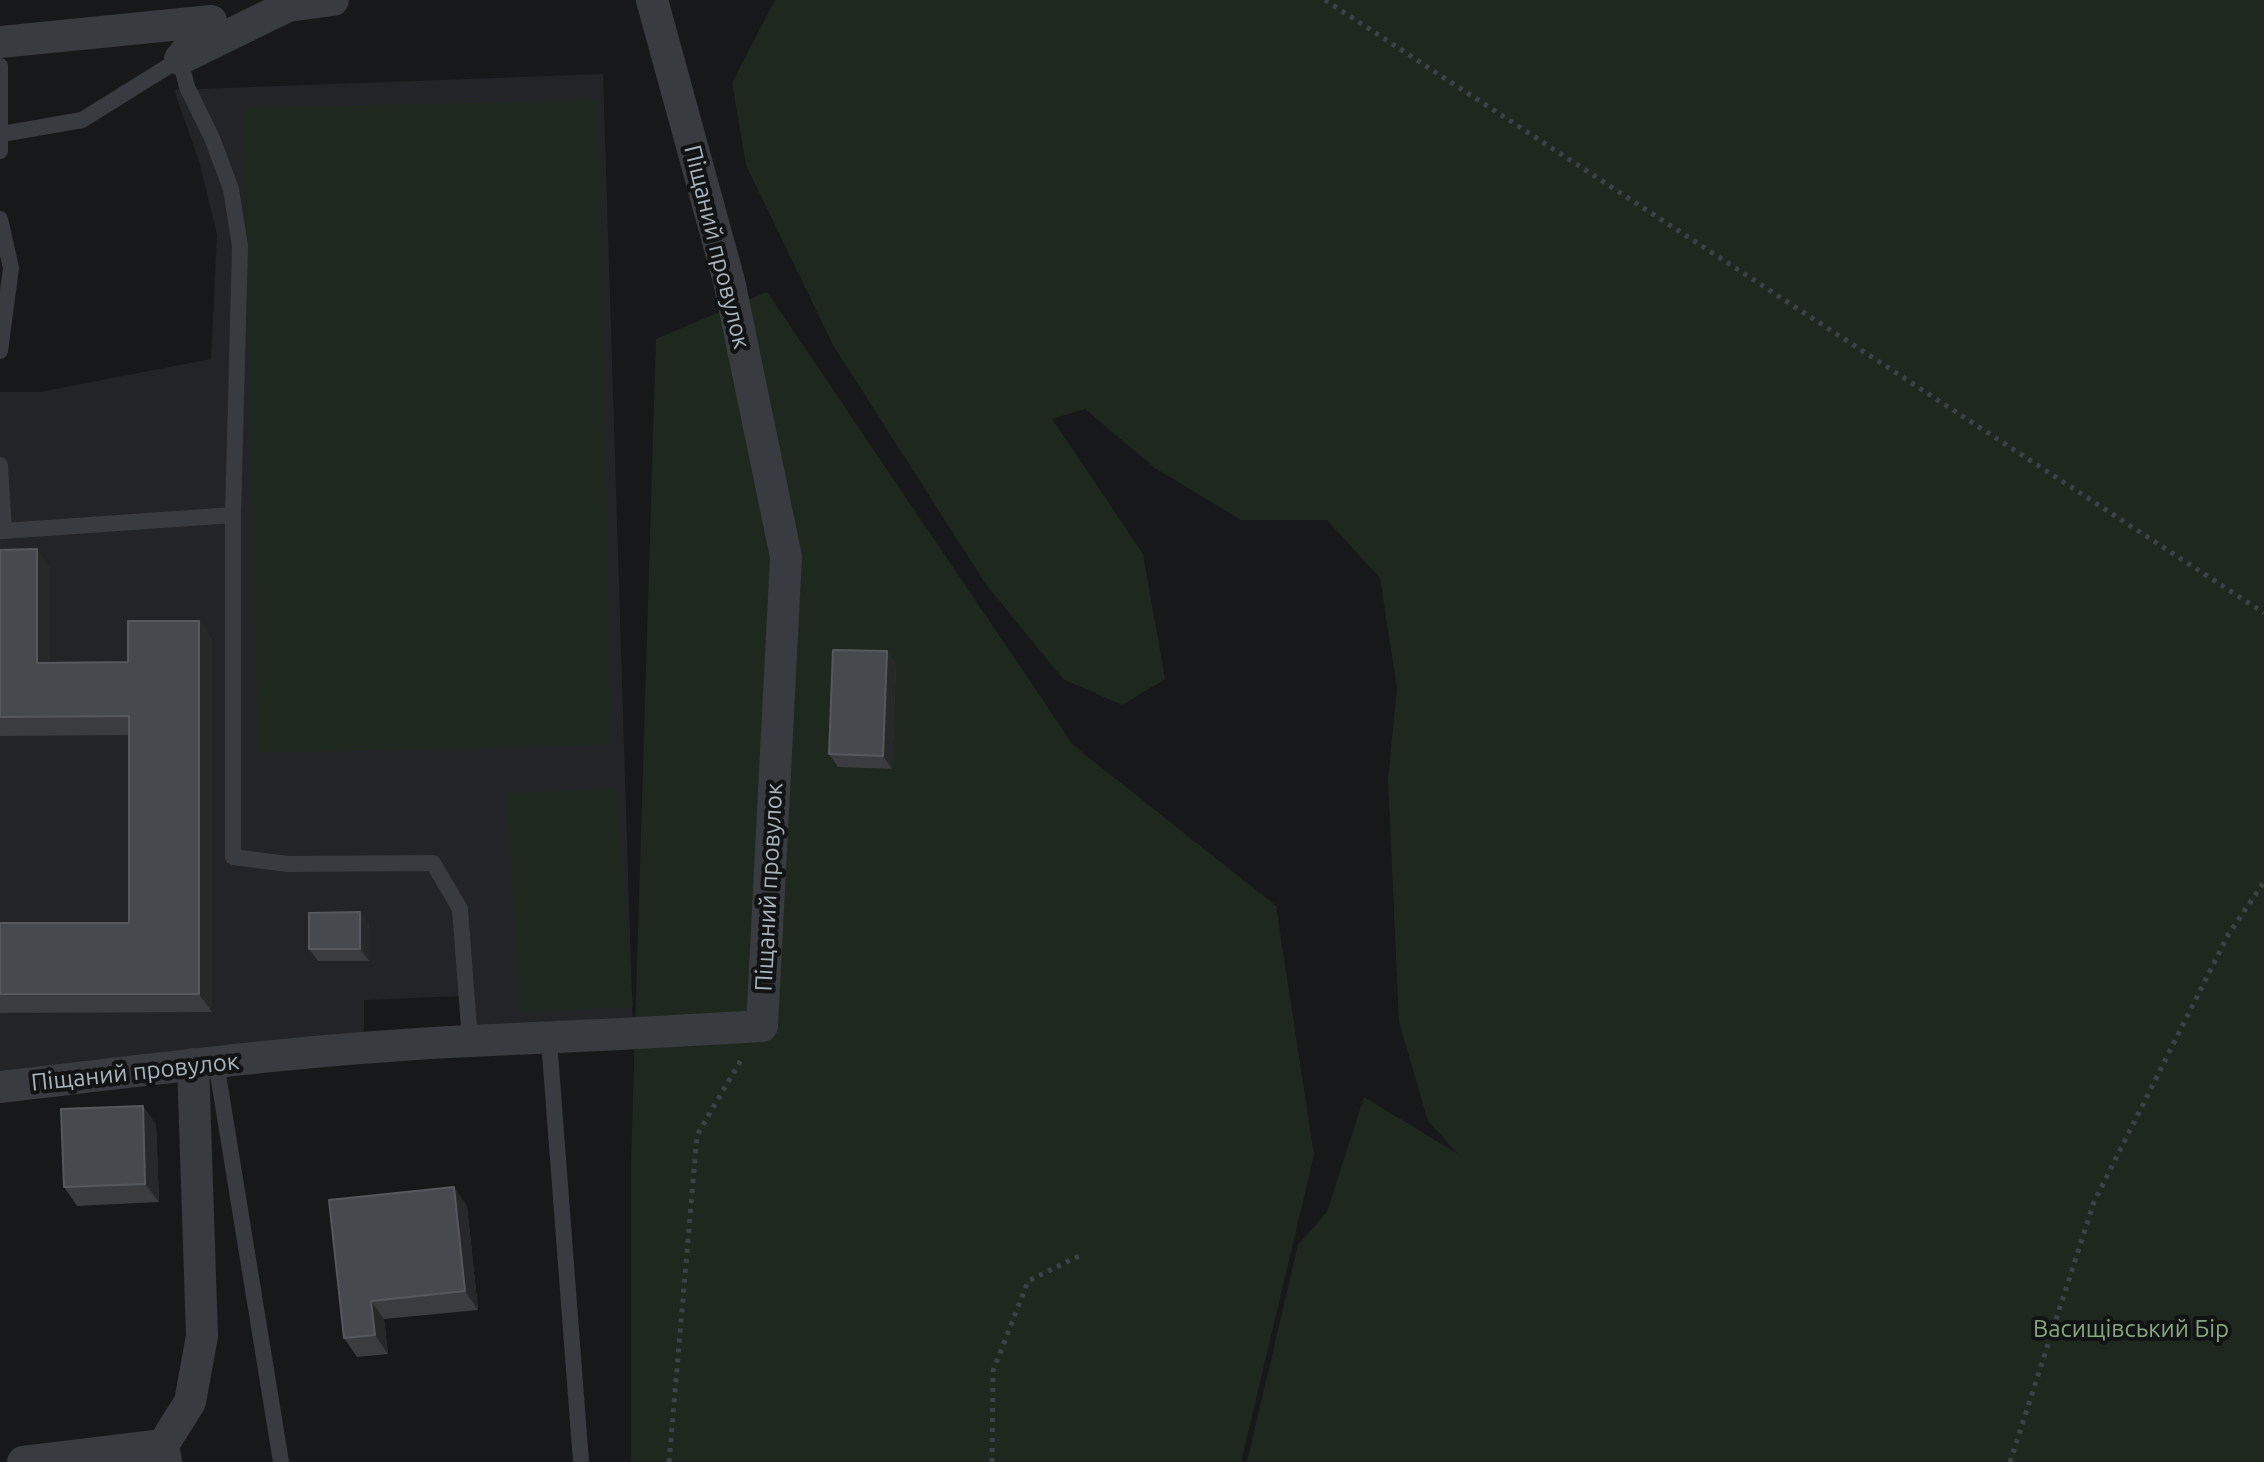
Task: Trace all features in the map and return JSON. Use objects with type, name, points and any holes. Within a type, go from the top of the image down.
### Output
[{"type":"street","points":[[180,59],[287,3],[333,0]]},
{"type":"street","name":"Піщаний провулок","points":[[0,1087],[204,1063],[470,1041],[549,1040],[762,1026],[786,557],[729,281],[652,0]]},
{"type":"street","points":[[180,59],[208,11]]},
{"type":"street","points":[[0,42],[208,11]]},
{"type":"street","points":[[23,1462],[164,1454],[190,1402],[202,1336],[204,1063]]},
{"type":"lane","points":[[0,66],[1,143],[82,120],[180,59],[187,87],[212,138],[231,189],[240,246],[233,515],[233,857],[288,864],[433,863],[460,909],[470,1041]]},
{"type":"lane","points":[[0,219],[11,268],[0,351]]},
{"type":"lane","points":[[0,465],[2,531],[233,515]]},
{"type":"lane","points":[[549,1040],[581,1462]]},
{"type":"lane","points":[[204,1063],[281,1462]]},
{"type":"path","points":[[1325,0],[2264,613]]},
{"type":"path","points":[[2010,1462],[2094,1202],[2228,935],[2264,882]]},
{"type":"path","points":[[669,1462],[697,1135],[762,1026]]},
{"type":"path","points":[[992,1462],[993,1371],[1028,1281],[1083,1254]]},
{"type":"shaded area","points":[[603,74],[633,1034],[463,1036],[460,996],[364,1000],[364,1044],[0,1076],[0,392],[40,392],[211,359],[217,235],[199,161],[174,90]]},
{"type":"green space","name":"Васищівський Бір","points":[[775,0],[2264,0],[2264,1462],[1247,1462],[1298,1245],[1327,1212],[1364,1097],[1458,1154],[1428,1121],[1399,1022],[1388,779],[1397,688],[1380,578],[1327,520],[1241,520],[1155,468],[1085,409],[1052,419],[1143,554],[1165,679],[1122,705],[1063,679],[985,583],[833,345],[746,165],[732,83]]},
{"type":"green space","points":[[597,100],[612,745],[258,753],[243,108]]},
{"type":"green space","points":[[767,292],[1073,745],[1276,906],[1314,1155],[1241,1462],[631,1462],[631,1164],[656,339]]},
{"type":"green space","points":[[616,788],[633,1007],[521,1013],[506,793]]},
{"type":"building","points":[[37,549],[37,663],[128,662],[128,621],[199,621],[199,994],[0,994],[0,923],[129,923],[129,716],[0,717],[0,550]]},
{"type":"building","points":[[833,650],[887,651],[883,756],[829,754]]},
{"type":"building","points":[[360,912],[360,949],[309,949],[309,913]]},
{"type":"building","points":[[143,1106],[145,1184],[64,1187],[61,1109]]},
{"type":"building","points":[[454,1187],[465,1291],[371,1301],[375,1335],[344,1338],[329,1200]]}]
